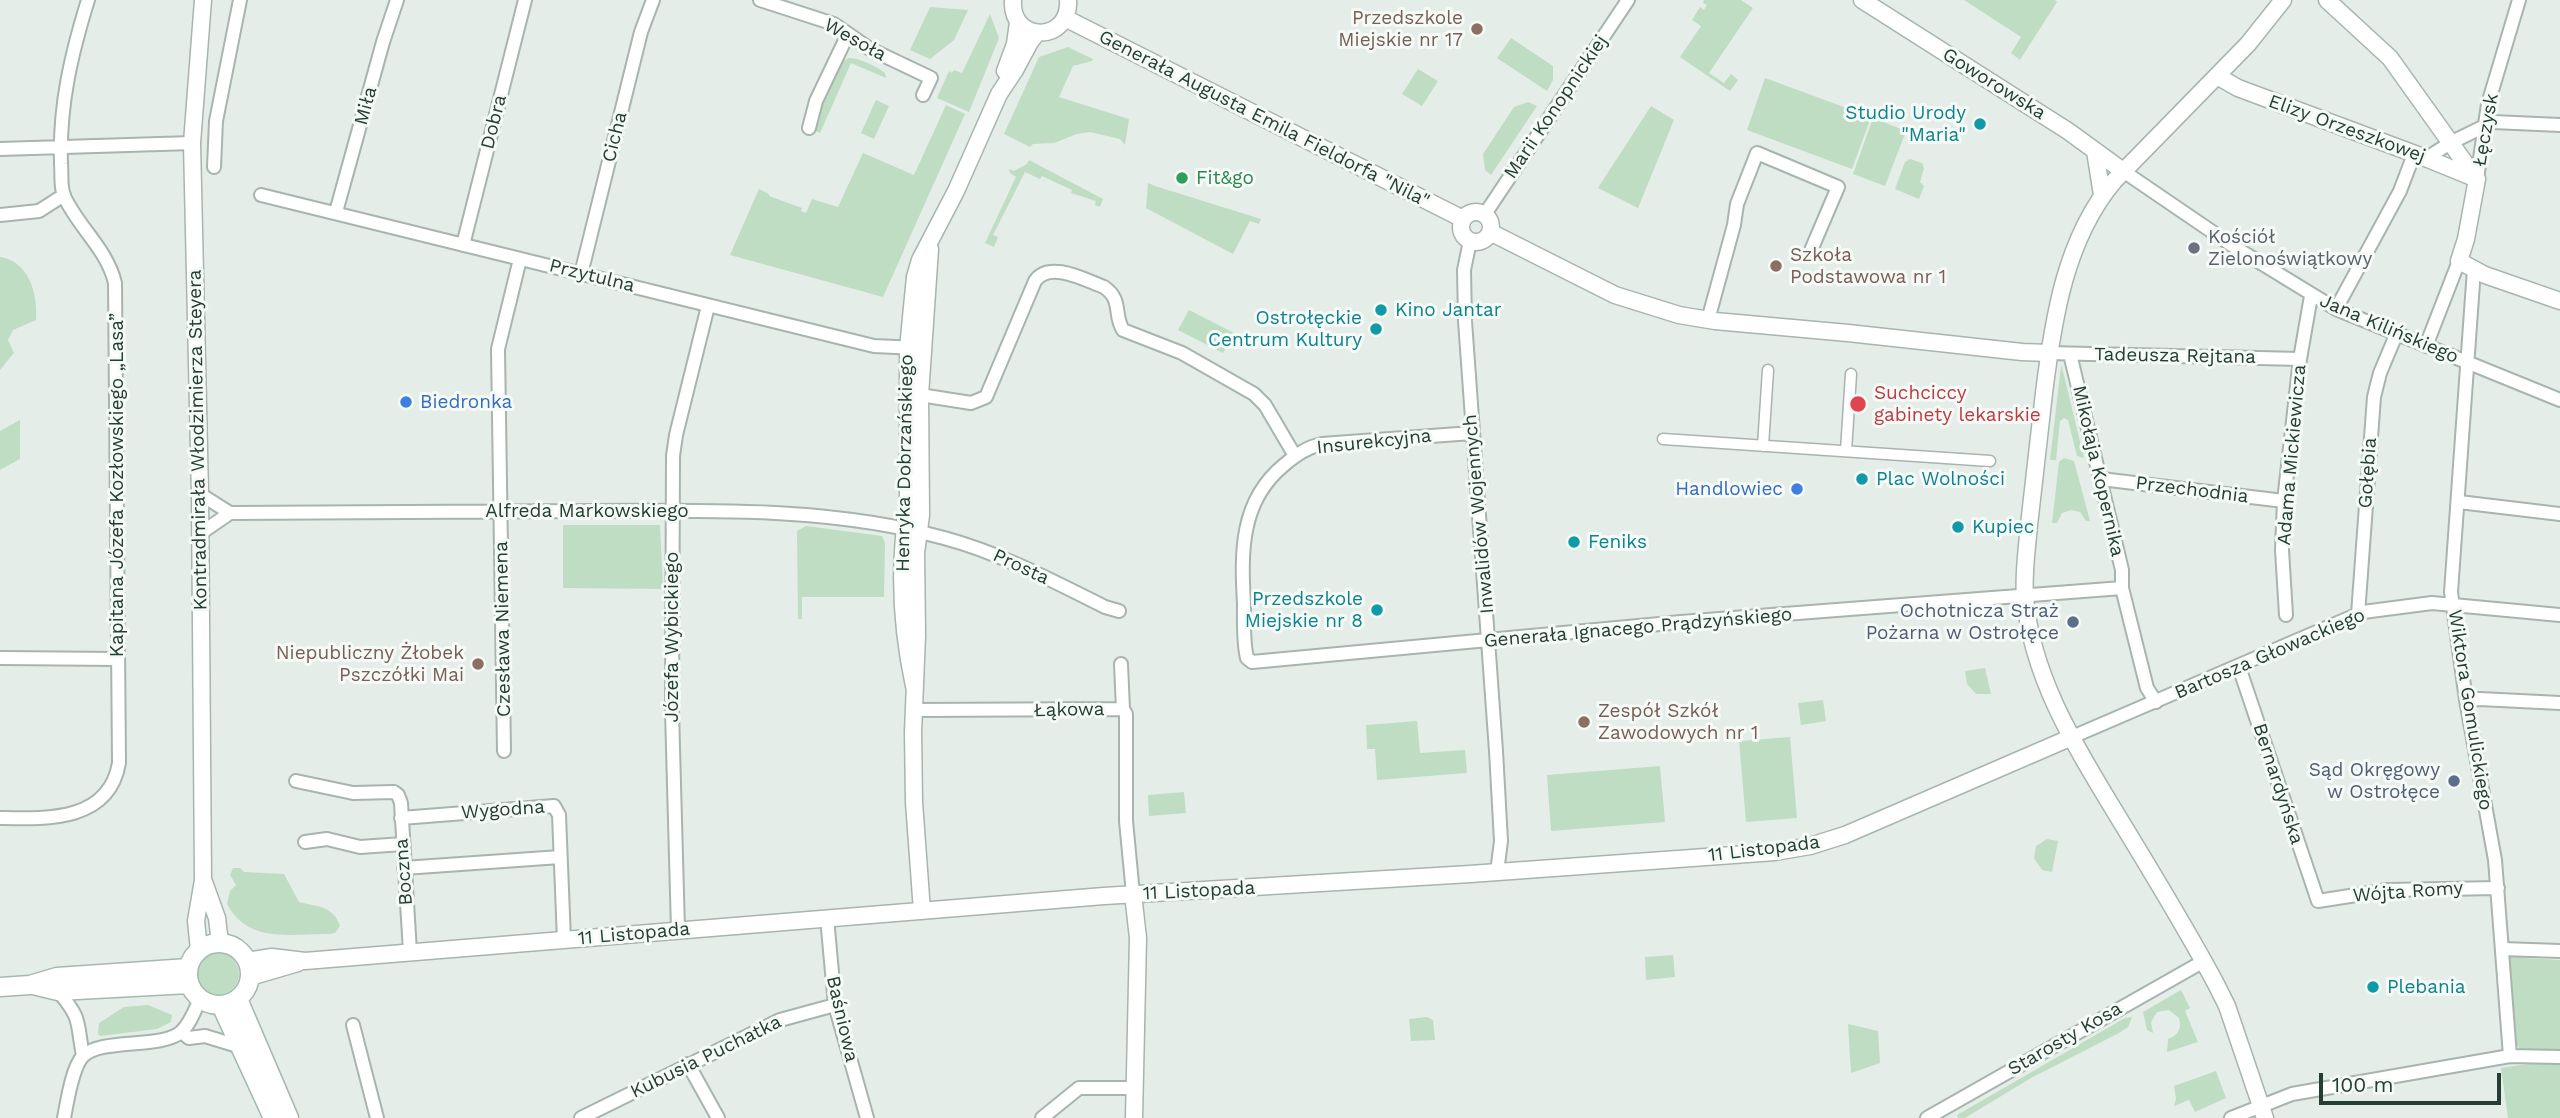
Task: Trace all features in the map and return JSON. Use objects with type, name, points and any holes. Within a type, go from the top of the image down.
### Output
[{"type":"main road","points":[[220,943],[236,948],[249,969],[244,993],[230,1002],[210,1004],[201,999],[189,976],[192,958],[199,950],[209,944],[220,943]]},
{"type":"main road","points":[[0,987],[30,985],[57,977],[189,976]]},
{"type":"main road","points":[[30,985],[58,991],[189,976]]},
{"type":"main road","points":[[230,1002],[241,1047],[274,1118]]},
{"type":"main road","points":[[230,1002],[289,1118]]},
{"type":"street","name":"Kapitana Józefa Kozłowskiego „Lasa”","points":[[0,818],[50,818],[72,814],[84,809],[107,792],[117,774],[116,283],[105,257],[64,195],[61,148],[62,102],[67,73],[88,0]]},
{"type":"street","name":"Kontradmirała Włodzimierza Steyera","points":[[199,950],[196,921],[203,880],[201,533],[192,144],[203,0]]},
{"type":"street","points":[[214,167],[216,121],[240,0]]},
{"type":"street","name":"Miła","points":[[336,212],[397,0]]},
{"type":"street","name":"Dobra","points":[[463,245],[525,0]]},
{"type":"street","name":"Cicha","points":[[581,274],[641,32],[653,0]]},
{"type":"street","name":"Wesoła","points":[[760,0],[834,24],[858,42],[931,78],[923,95]]},
{"type":"street","points":[[1012,0],[1012,9],[1018,22],[1037,33],[1053,30],[1065,18],[1068,0]]},
{"type":"street","name":"Marii Konopnickiej","points":[[1485,215],[1628,0]]},
{"type":"street","name":"Goworowska","points":[[1862,0],[2059,125],[2123,171]]},
{"type":"street","name":"Mikołaja Kopernika","points":[[2263,1111],[2227,1006],[2204,961],[2072,737],[2050,692],[2036,655],[2024,595],[2035,465],[2049,353],[2054,323],[2081,233],[2102,195],[2263,28],[2283,0]]},
{"type":"street","points":[[2327,0],[2390,58],[2477,179]]},
{"type":"street","name":"Łęczysk","points":[[2459,261],[2466,239],[2484,125],[2519,0]]},
{"type":"street","name":"Generała Augusta Emila Fieldorfa \"Nila\"","points":[[1065,18],[1463,219]]},
{"type":"street","name":"Henryka Dobrzańskiego","points":[[999,94],[1001,80],[1015,44],[1018,22]]},
{"type":"street","name":"Henryka Dobrzańskiego","points":[[922,911],[914,802],[916,553],[908,506],[916,348],[931,243],[999,94],[1037,33]]},
{"type":"street","points":[[809,128],[816,101],[848,34]]},
{"type":"street","name":"Elizy Orzeszkowej","points":[[2217,76],[2238,88],[2477,179]]},
{"type":"street","points":[[2336,309],[2421,156],[2493,122],[2560,125]]},
{"type":"street","points":[[0,149],[192,144]]},
{"type":"street","points":[[2095,151],[2102,195]]},
{"type":"street","points":[[1708,320],[1734,225],[1737,204],[1757,153],[1838,187],[1812,248]]},
{"type":"street","name":"Jana Kilińskiego","points":[[2123,171],[2311,296],[2396,335],[2560,400]]},
{"type":"street","points":[[0,215],[39,211],[64,195]]},
{"type":"street","name":"Przytulna","points":[[261,195],[874,346],[916,348]]},
{"type":"street","points":[[1473,212],[1485,215],[1490,222],[1490,232],[1480,241],[1470,241],[1462,231],[1463,219],[1473,212]]},
{"type":"street","points":[[1490,232],[1615,295],[1659,310],[1708,320],[2049,353]]},
{"type":"street","name":"Inwalidów Wojennych","points":[[1470,241],[1464,270],[1472,433],[1489,640],[1501,841],[1497,872]]},
{"type":"street","name":"Czesława Niemena","points":[[504,751],[498,349],[520,259]]},
{"type":"street","points":[[2426,346],[2451,275],[2459,261],[2474,270],[2560,301]]},
{"type":"street","points":[[920,395],[971,403],[986,397],[990,393],[1035,281],[1042,272],[1052,270],[1104,286],[1111,291],[1117,303],[1119,322],[1123,330],[1182,353],[1254,394],[1265,405],[1295,456]]},
{"type":"street","name":"Wiktora Gomulickiego","points":[[2474,270],[2451,592],[2466,700],[2495,860],[2510,1056]]},
{"type":"street","name":"Adama Mickiewicza","points":[[2286,615],[2284,501],[2300,359],[2311,296]]},
{"type":"street","name":"Józefa Wybickiego","points":[[678,930],[672,711],[673,456],[708,306]]},
{"type":"street","name":"Gołębia","points":[[2358,614],[2374,397],[2380,373],[2396,335]]},
{"type":"street","name":"Henryka Dobrzańskiego","points":[[912,531],[920,395],[916,348]]},
{"type":"street","name":"Tadeusza Rejtana","points":[[2049,353],[2300,359]]},
{"type":"street","name":"Mikołaja Kopernika","points":[[2070,354],[2123,576],[2122,589],[2147,688],[2156,702]]},
{"type":"street","points":[[1763,446],[1768,370]]},
{"type":"street","points":[[1846,451],[1851,374]]},
{"type":"street","name":"Insurekcyjna","points":[[1252,662],[1246,653],[1242,558],[1245,530],[1253,503],[1265,484],[1295,456],[1313,446],[1472,433]]},
{"type":"street","points":[[1663,439],[1990,461]]},
{"type":"street","name":"Przechodnia","points":[[2101,479],[2284,501]]},
{"type":"street","points":[[200,494],[230,513],[201,533]]},
{"type":"street","points":[[2459,502],[2560,514]]},
{"type":"street","name":"Alfreda Markowskiego","points":[[230,513],[771,511],[912,531]]},
{"type":"street","name":"Prosta","points":[[912,531],[984,551],[1119,611]]},
{"type":"street","points":[[2024,595],[2122,589]]},
{"type":"street","name":"Generała Ignacego Prądzyńskiego","points":[[1252,662],[1670,623],[2024,595]]},
{"type":"street","name":"Bartosza Głowackiego","points":[[2072,737],[2358,614],[2404,606],[2453,604],[2560,615]]},
{"type":"street","points":[[0,658],[118,659]]},
{"type":"street","points":[[1121,664],[1123,709]]},
{"type":"street","name":"Bernardyńska","points":[[2239,667],[2318,901]]},
{"type":"street","points":[[2466,700],[2560,703]]},
{"type":"street","name":"Łąkowa","points":[[913,710],[1123,709],[1126,714],[1126,821],[1133,894]]},
{"type":"street","name":"11 Listopada","points":[[249,969],[272,957],[305,961],[1133,894],[1688,859],[1811,846],[1852,832],[2072,737]]},
{"type":"street","name":"Boczna","points":[[296,781],[353,793],[396,793],[401,803],[410,952]]},
{"type":"street","name":"Wygodna","points":[[401,818],[554,806],[559,815],[564,940]]},
{"type":"street","points":[[305,842],[327,839],[360,847],[402,844]]},
{"type":"street","points":[[404,868],[560,857]]},
{"type":"street","name":"Kontradmirała Włodzimierza Steyera","points":[[203,880],[217,918],[220,943]]},
{"type":"street","name":"Wójta Romy","points":[[2318,901],[2388,890],[2498,888]]},
{"type":"street","points":[[1133,894],[1138,938],[1135,1118]]},
{"type":"street","name":"Baśniowa","points":[[827,918],[835,1005],[867,1118]]},
{"type":"street","points":[[2502,949],[2560,951]]},
{"type":"street","name":"Starosty Kosa","points":[[1927,1118],[2204,961]]},
{"type":"street","points":[[58,991],[76,1015],[81,1030],[83,1056]]},
{"type":"street","points":[[64,1118],[76,1069],[83,1056],[95,1049],[168,1038],[180,1032],[201,999]]},
{"type":"street","name":"Kubusia Puchatka","points":[[581,1118],[780,1020],[835,1005]]},
{"type":"street","points":[[354,1025],[377,1118]]},
{"type":"street","points":[[180,1032],[189,1038],[205,1036],[241,1047]]},
{"type":"street","points":[[2231,1118],[2263,1111],[2292,1094],[2510,1056],[2560,1057]]},
{"type":"street","points":[[688,1063],[719,1118]]},
{"type":"street","points":[[1042,1118],[1079,1088],[1136,1088]]},
{"type":"green space","points":[[1704,0],[1741,0],[1753,8],[1709,73],[1724,83],[1731,74],[1738,80],[1730,91],[1680,57],[1701,26],[1692,20],[1700,7],[1704,10],[1707,5],[1703,3]]},
{"type":"green space","points":[[1964,0],[2057,2],[2020,60],[2011,53],[2021,37]]},
{"type":"green space","points":[[930,7],[968,10],[954,40],[930,59],[910,50]]},
{"type":"green space","points":[[990,14],[999,38],[969,112],[937,98],[949,71],[962,73]]},
{"type":"green space","points":[[1511,38],[1553,66],[1553,80],[1547,91],[1497,58]]},
{"type":"green space","points":[[1068,47],[1093,59],[1073,66],[1059,97],[1129,119],[1125,145],[1120,139],[1090,132],[1054,143],[1033,144],[1030,147],[1004,134],[1039,57]]},
{"type":"green space","points":[[848,58],[873,65],[885,73],[886,78],[851,63],[820,133],[811,129],[841,63]]},
{"type":"green space","points":[[1418,69],[1438,81],[1422,106],[1402,94]]},
{"type":"green space","points":[[1765,78],[1871,117],[1852,169],[1747,130]]},
{"type":"green space","points":[[876,100],[889,106],[874,139],[861,133]]},
{"type":"green space","points":[[1528,102],[1537,106],[1491,175],[1485,170],[1483,154],[1514,107]]},
{"type":"green space","points":[[946,105],[965,114],[883,297],[730,255],[759,189],[769,196],[802,208],[801,211],[806,213],[812,199],[838,207],[863,153],[914,175]]},
{"type":"green space","points":[[1651,106],[1674,120],[1638,208],[1598,188]]},
{"type":"green space","points":[[1873,118],[1906,131],[1885,186],[1853,174]]},
{"type":"green space","points":[[1910,159],[1922,163],[1924,168],[1920,182],[1924,186],[1919,199],[1895,189],[1905,162]]},
{"type":"green space","points":[[1029,160],[1103,199],[1100,207],[1095,205],[1096,201],[1071,193],[1072,190],[1042,176],[1040,179],[1025,172],[993,235],[998,237],[994,247],[985,243],[1016,177],[1009,169],[1014,171]]},
{"type":"green space","points":[[1148,183],[1261,219],[1259,224],[1250,221],[1233,254],[1146,208]]},
{"type":"green space","points":[[0,257],[18,265],[30,280],[36,320],[13,330],[8,340],[14,353],[0,370]]},
{"type":"green space","points":[[1189,310],[1234,333],[1223,353],[1178,330]]},
{"type":"green space","points":[[2061,366],[2084,458],[2077,456],[2068,420],[2064,418],[2060,421],[2056,460],[2050,460]]},
{"type":"green space","points":[[20,420],[20,459],[0,470],[0,431]]},
{"type":"green space","points":[[2064,458],[2074,461],[2090,521],[2086,521],[2080,512],[2071,510],[2062,513],[2057,523],[2052,523],[2059,462]]},
{"type":"green space","points":[[563,525],[660,525],[663,589],[563,588]]},
{"type":"green space","points":[[806,526],[882,536],[885,543],[884,597],[802,597],[802,619],[798,619],[797,531]]},
{"type":"green space","points":[[1985,668],[1991,694],[1976,694],[1967,684],[1965,671]]},
{"type":"green space","points":[[1823,700],[1826,721],[1801,725],[1798,703]]},
{"type":"green space","points":[[1417,721],[1420,753],[1465,750],[1467,773],[1377,780],[1375,749],[1367,749],[1366,725]]},
{"type":"green space","points":[[1790,737],[1797,818],[1746,822],[1739,741]]},
{"type":"green space","points":[[1660,766],[1665,822],[1551,831],[1547,775]]},
{"type":"green space","points":[[1184,792],[1186,813],[1149,816],[1148,795]]},
{"type":"green space","points":[[2047,839],[2058,841],[2052,872],[2042,870],[2034,858],[2036,846]]},
{"type":"green space","points":[[233,868],[240,868],[244,872],[284,874],[299,902],[329,910],[340,926],[335,933],[330,934],[287,935],[272,934],[247,926],[227,904],[230,891],[236,885],[230,875]]},
{"type":"green space","points":[[2522,952],[2526,958],[2560,960],[2560,1051],[2521,1050],[2513,1041],[2509,959],[2512,954]]},
{"type":"green space","points":[[218,953],[233,959],[239,974],[233,989],[218,995],[203,989],[197,974],[203,959]]},
{"type":"green space","points":[[1673,955],[1675,977],[1646,980],[1645,957]]},
{"type":"green space","points":[[2181,990],[2190,1008],[2185,1011],[2198,1042],[2167,1052],[2168,1039],[2177,1034],[2179,1018],[2169,1010],[2157,1012],[2151,1022],[2153,1033],[2147,1030],[2143,1012]]},
{"type":"green space","points":[[148,1005],[172,1015],[171,1022],[157,1029],[100,1036],[98,1034],[99,1023],[124,1007]]},
{"type":"green space","points":[[1427,1017],[1433,1020],[1435,1040],[1411,1041],[1409,1019]]},
{"type":"green space","points":[[2132,1017],[2128,1027],[2119,1033],[2031,1078],[1965,1118],[1958,1118],[1957,1115],[2125,1018]]},
{"type":"green space","points":[[1848,1024],[1878,1031],[1880,1063],[1851,1073]]},
{"type":"green space","points":[[2546,1061],[2560,1062],[2560,1118],[2508,1118],[2501,1068]]},
{"type":"green space","points":[[2216,1071],[2226,1098],[2195,1112],[2189,1100],[2174,1106],[2174,1086]]},
{"type":"place","name":"Przedszkole Miejskie nr 17","points":[[1477,29]]},
{"type":"place","name":"Studio Urody \"Maria\"","points":[[1980,124]]},
{"type":"place","name":"Fit&go","points":[[1182,178]]},
{"type":"place","name":"Kościół Zielonoświątkowy","points":[[2194,248]]},
{"type":"place","name":"Szkoła Podstawowa nr 1","points":[[1776,266]]},
{"type":"place","name":"Kino Jantar","points":[[1381,310]]},
{"type":"place","name":"Ostrołęckie Centrum Kultury","points":[[1376,329]]},
{"type":"place","name":"Biedronka","points":[[406,402]]},
{"type":"place","name":"Suchciccy gabinety lekarskie","points":[[1858,404]]},
{"type":"place","name":"Plac Wolności","points":[[1862,479]]},
{"type":"place","name":"Handlowiec","points":[[1797,489]]},
{"type":"place","name":"Kupiec","points":[[1958,527]]},
{"type":"place","name":"Feniks","points":[[1574,542]]},
{"type":"place","name":"Przedszkole Miejskie nr 8","points":[[1377,610]]},
{"type":"place","name":"Ochotnicza Straż Pożarna w Ostrołęce","points":[[2073,622]]},
{"type":"place","name":"Niepubliczny Żłobek Pszczółki Mai","points":[[478,664]]},
{"type":"place","name":"Zespół Szkół Zawodowych nr 1","points":[[1584,722]]},
{"type":"place","name":"Sąd Okręgowy w Ostrołęce","points":[[2454,781]]},
{"type":"place","name":"Plebania","points":[[2373,987]]}]
